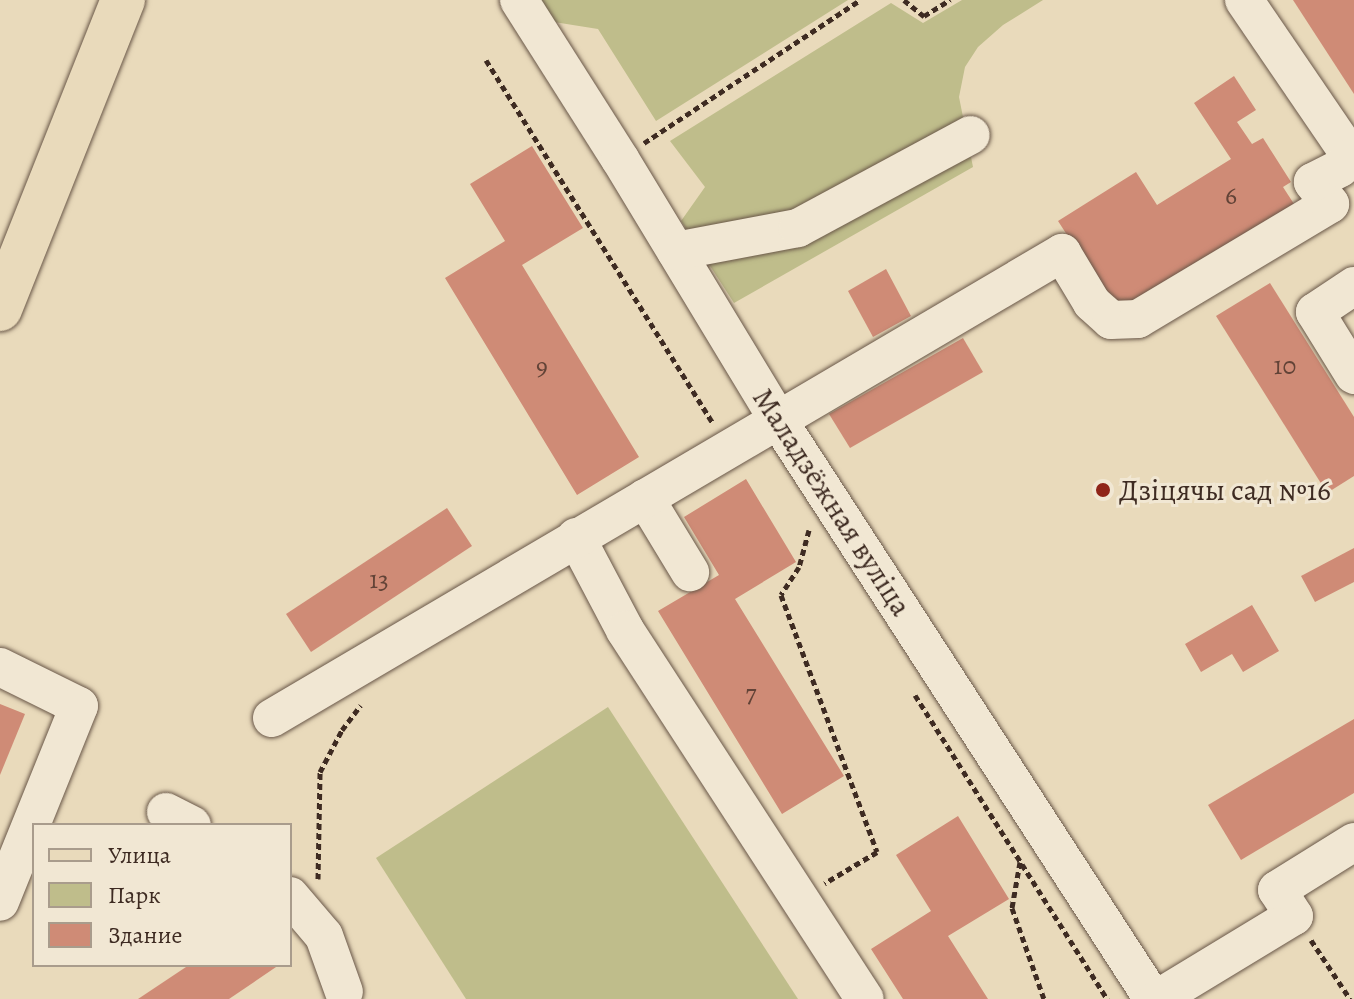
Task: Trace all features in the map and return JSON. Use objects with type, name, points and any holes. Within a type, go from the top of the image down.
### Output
[{"type":"main road","points":[[0,309],[123,0]]},
{"type":"street","name":"Маладзёжная вуліца","points":[[519,0],[620,159],[778,420],[1155,999]]},
{"type":"street","points":[[272,718],[1062,253],[1092,303],[1111,320],[1138,319],[1330,204],[1313,182],[1340,168],[1353,156],[1244,0]]},
{"type":"street","points":[[676,251],[798,228],[971,135]]},
{"type":"street","points":[[1354,286],[1315,312],[1354,375]]},
{"type":"street","points":[[645,498],[690,572]]},
{"type":"street","points":[[576,537],[625,630],[865,999]]},
{"type":"street","points":[[0,667],[79,706],[0,902]]},
{"type":"street","points":[[1155,999],[1294,916],[1277,890],[1354,842]]},
{"type":"street","points":[[304,889],[324,936],[342,997]]},
{"type":"path","points":[[620,159],[860,0]]},
{"type":"path","points":[[904,0],[924,16],[950,0]]},
{"type":"path","points":[[486,60],[729,450]]},
{"type":"path","points":[[801,516],[818,543]]},
{"type":"path","points":[[799,898],[877,852],[781,595],[799,567],[809,530]]},
{"type":"path","points":[[911,689],[1107,999]]},
{"type":"path","points":[[304,889],[320,772],[342,730],[371,691]]},
{"type":"path","points":[[1020,861],[1012,908],[1044,999]]},
{"type":"path","points":[[1294,916],[1350,999]]},
{"type":"green space","points":[[539,0],[848,0],[656,121],[598,29],[554,22]]},
{"type":"green space","points":[[962,0],[1043,0],[1003,25],[978,47],[965,67],[959,97],[973,167],[734,303],[681,221],[705,187],[670,141],[891,3],[923,23]]},
{"type":"green space","points":[[608,707],[798,999],[466,999],[376,858]]},
{"type":"building","points":[[1293,0],[1354,0],[1354,94]]},
{"type":"building","points":[[1234,76],[1256,110],[1237,122],[1252,144],[1263,138],[1291,182],[1283,187],[1294,204],[1119,315],[1058,221],[1136,172],[1157,205],[1231,159],[1194,103]]},
{"type":"building","points":[[532,146],[583,228],[522,265],[639,457],[577,495],[445,278],[505,241],[470,184]]},
{"type":"building","points":[[886,269],[911,316],[873,337],[848,291]]},
{"type":"building","points":[[1270,283],[1354,417],[1354,476],[1327,493],[1216,316]]},
{"type":"building","points":[[963,338],[983,372],[850,448],[829,414]]},
{"type":"building","points":[[746,479],[796,562],[735,599],[844,776],[782,814],[658,611],[719,575],[684,517]]},
{"type":"building","points":[[447,508],[472,546],[311,652],[286,614]]},
{"type":"building","points":[[1354,548],[1354,582],[1315,602],[1301,576]]},
{"type":"building","points":[[1252,605],[1279,651],[1243,672],[1232,654],[1201,672],[1185,644]]},
{"type":"building","points":[[0,704],[25,714],[0,775]]},
{"type":"building","points":[[1354,719],[1354,793],[1241,860],[1208,805]]},
{"type":"building","points":[[958,816],[1009,899],[948,936],[988,999],[903,999],[871,949],[931,911],[896,855]]},
{"type":"building","points":[[186,967],[276,967],[229,999],[138,999]]},
{"type":"place","name":"Дзіцячы сад №16","points":[[1103,490]]}]
